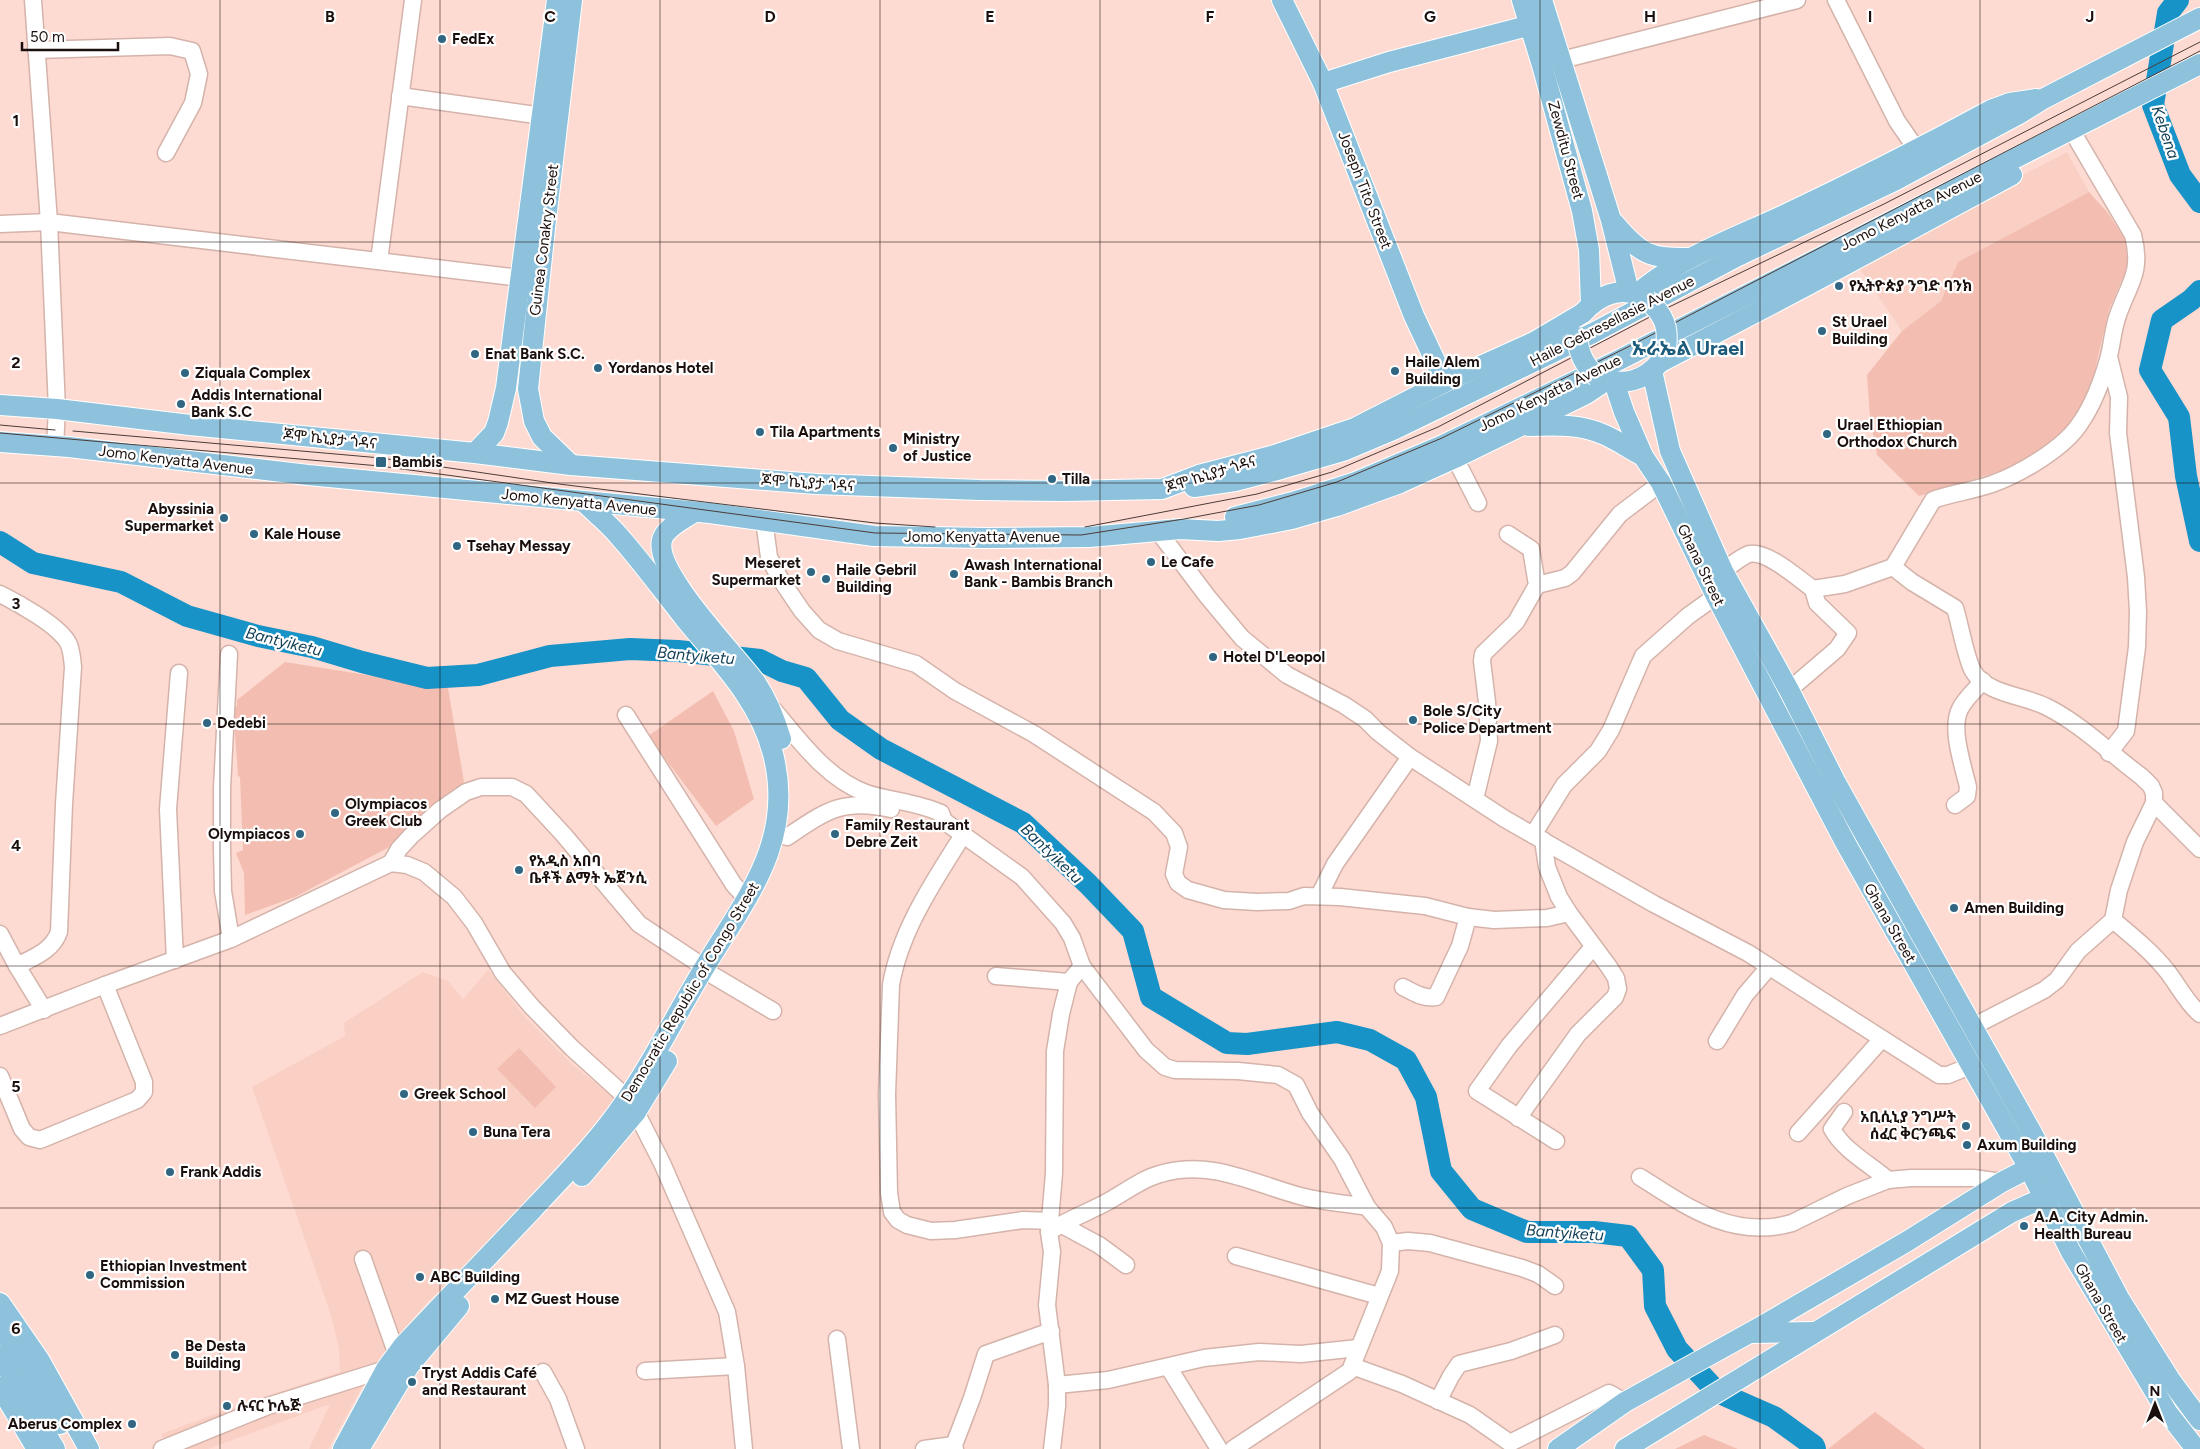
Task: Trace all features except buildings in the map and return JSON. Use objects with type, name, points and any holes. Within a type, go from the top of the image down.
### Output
[{"type":"main road","name":"Guinea Conakry Street","points":[[557,0],[543,116],[528,389],[534,421],[542,437],[572,465]]},
{"type":"main road","name":"Guinea Conakry Street","points":[[475,453],[494,433],[506,388],[521,278],[536,226],[572,0]]},
{"type":"main road","name":"Joseph Tito Street","points":[[1282,0],[1323,83],[1414,316],[1445,382]]},
{"type":"main road","name":"Zewditu Street","points":[[1522,0],[1539,23],[1551,62],[1638,295]]},
{"type":"main road","name":"Zewditu Street","points":[[1539,23],[1542,0]]},
{"type":"main road","name":"Haile Gebresellasie Avenue","points":[[1162,489],[1204,487],[1235,481],[1343,450],[1395,429],[1592,333],[1736,257],[1896,180],[2019,114],[2043,98],[2118,62],[2194,22]]},
{"type":"main road","points":[[1323,83],[1389,62],[1539,23]]},
{"type":"main road","name":"Zewditu Street","points":[[1551,62],[1588,236],[1587,308]]},
{"type":"main road","name":"Jomo Kenyatta Avenue","points":[[0,442],[55,446],[308,475],[764,520],[874,536],[1090,537],[1158,532],[1293,502],[1356,482],[1440,446],[1609,365],[2199,65]]},
{"type":"main road","name":"Haile Gebresellasie Avenue","points":[[1638,295],[1651,282],[1692,258],[1918,150],[1991,110],[2010,103],[2043,98]]},
{"type":"main road","points":[[1660,361],[1668,336],[1665,322],[1659,310],[1638,295],[1616,292],[1602,296],[1587,308],[1578,326],[1576,337],[1579,352],[1587,368],[1606,379],[1634,380],[1660,361],[2046,158],[2068,133]]},
{"type":"main road","points":[[1611,220],[1626,238],[1648,255],[1662,259],[1692,258]]},
{"type":"main road","name":"ጆሞ ኬኒያታ ጎዳና","points":[[0,405],[57,409],[190,425],[475,453],[572,465],[854,487],[1064,491],[1162,489],[1199,475],[1275,455],[1355,428],[1445,382],[1534,342],[1587,308]]},
{"type":"main road","name":"Ghana Street","points":[[1660,361],[1670,450],[1723,571],[1789,690],[1836,783],[1972,1027],[2053,1193],[2090,1241],[2145,1343],[2170,1381],[2200,1420]]},
{"type":"main road","points":[[1180,528],[1218,532],[1240,529],[1292,518],[1346,503],[1455,458],[1520,427],[1586,394],[1606,379]]},
{"type":"main road","name":"Ghana Street","points":[[1606,379],[1624,412],[1643,456],[1661,483],[1716,596],[1846,844],[1970,1066],[2038,1164]]},
{"type":"main road","points":[[506,388],[528,389]]},
{"type":"main road","points":[[1520,427],[1559,424],[1585,428],[1604,435],[1643,456]]},
{"type":"main road","name":"Democratic Republic of Congo Street","points":[[584,502],[616,532],[690,613],[758,700],[782,743],[788,767],[790,815],[787,837],[777,864],[758,900],[709,971]]},
{"type":"main road","name":"Democratic Republic of Congo Street","points":[[690,613],[661,552],[661,541],[665,532],[692,513]]},
{"type":"main road","name":"Democratic Republic of Congo Street","points":[[343,1449],[397,1363],[570,1189],[600,1156],[631,1105],[660,1074],[709,971],[766,864],[773,838],[778,791],[773,754],[758,715],[758,700]]},
{"type":"main road","points":[[1558,1449],[1624,1402],[1750,1333],[1906,1242],[2002,1182],[2038,1164]]},
{"type":"main road","points":[[1625,1449],[2012,1212],[2053,1193]]},
{"type":"main road","name":"Ghana Street","points":[[2053,1193],[2071,1252],[2167,1412],[2196,1449]]},
{"type":"main road","points":[[2071,1252],[2090,1241]]},
{"type":"main road","points":[[1889,1287],[1906,1242]]},
{"type":"main road","points":[[0,1303],[40,1361],[89,1449]]},
{"type":"main road","points":[[0,1327],[75,1449]]},
{"type":"main road","points":[[1750,1333],[1815,1332]]},
{"type":"main road","points":[[0,1356],[55,1449]]},
{"type":"main road","name":"Democratic Republic of Congo Street","points":[[358,1449],[397,1363]]},
{"type":"main road","points":[[0,1387],[37,1449]]},
{"type":"street","points":[[33,0],[49,222],[57,409],[55,446]]},
{"type":"street","points":[[379,261],[413,0]]},
{"type":"street","points":[[1551,62],[1797,0]]},
{"type":"street","points":[[1836,0],[1897,121],[1918,150]]},
{"type":"street","points":[[36,50],[170,46],[192,51],[199,74],[193,102],[166,153]]},
{"type":"street","points":[[400,96],[543,116]]},
{"type":"street","points":[[1813,589],[1845,584],[1893,567],[1933,500],[1993,484],[2025,468],[2066,440],[2081,424],[2092,402],[2109,357],[2116,319],[2137,267],[2137,250],[2133,235],[2068,133]]},
{"type":"street","points":[[0,224],[49,222],[521,278]]},
{"type":"street","points":[[2109,357],[2119,397],[2118,433],[2134,560],[2138,612],[2137,647],[2126,731],[2110,753]]},
{"type":"street","points":[[1455,458],[1478,503]]},
{"type":"street","points":[[1537,585],[1565,578],[1572,573],[1620,514],[1661,483]]},
{"type":"street","points":[[764,520],[769,557],[772,564],[798,605],[819,630],[838,641],[916,664],[955,691],[1034,734],[1154,812],[1174,833],[1179,848],[1174,874],[1178,883],[1188,890],[1224,900],[1289,901],[1304,896],[1319,896],[1424,906],[1468,917],[1494,920],[1547,918],[1568,913]]},
{"type":"street","points":[[1158,532],[1206,596],[1242,638],[1260,655],[1299,682],[1344,704],[1410,757],[1538,838],[1654,904],[1748,953],[1881,1040],[1939,1075],[1948,1075],[1970,1066]]},
{"type":"street","points":[[1475,799],[1489,741],[1483,654],[1516,622],[1537,585],[1531,549],[1508,534]]},
{"type":"street","points":[[1723,571],[1746,556],[1756,554],[1780,565],[1813,589],[1817,603],[1848,633],[1837,649],[1789,690]]},
{"type":"street","points":[[1893,567],[1912,582],[1955,608],[1973,671],[1982,681],[2046,706],[2068,719],[2151,786],[2154,793],[2154,803],[2135,842],[2119,890],[2113,920],[2078,951],[2057,980],[2044,990],[1972,1027]]},
{"type":"street","points":[[0,594],[19,603],[67,640],[73,668],[59,932],[56,941],[44,952],[17,966]]},
{"type":"street","points":[[1518,1118],[1578,1034],[1615,997],[1618,988],[1616,978],[1568,913],[1559,897],[1538,838],[1564,785],[1598,751],[1612,730],[1643,656],[1688,616],[1716,596]]},
{"type":"street","points":[[229,654],[222,788],[222,857],[223,891],[231,939]]},
{"type":"street","points":[[175,960],[168,808],[179,672]]},
{"type":"street","points":[[1954,805],[1967,796],[1968,787],[1956,730],[1956,718],[1960,708],[1982,681]]},
{"type":"street","points":[[758,700],[804,746],[843,781],[866,793],[932,809],[941,813],[944,821]]},
{"type":"street","points":[[626,715],[734,885],[747,899]]},
{"type":"street","points":[[1319,896],[1335,864],[1410,757]]},
{"type":"street","points":[[391,863],[399,849],[411,836],[452,801],[466,792],[481,787],[512,787],[526,794],[564,834],[639,924],[773,1011]]},
{"type":"street","points":[[2154,803],[2200,849]]},
{"type":"street","points":[[787,837],[817,816],[844,806],[881,807],[944,821],[1022,877],[1062,923],[1072,938],[1082,966],[1146,1050],[1166,1066],[1175,1070],[1238,1071],[1278,1075],[1296,1085],[1310,1113],[1342,1159],[1367,1207],[1384,1227],[1392,1243],[1390,1271],[1352,1366],[1344,1374],[1233,1449]]},
{"type":"street","points":[[963,835],[911,923],[894,970],[891,985],[887,1094],[889,1193],[892,1212],[898,1220],[907,1225],[931,1231],[955,1230],[1022,1220],[1054,1226],[1099,1245],[1126,1265]]},
{"type":"street","points":[[0,1026],[106,984],[231,939],[391,863],[407,865],[424,872],[454,898],[474,923],[503,973],[532,1007],[631,1105],[662,1163],[727,1312],[736,1366],[744,1449]]},
{"type":"street","points":[[1403,987],[1419,995],[1430,998],[1436,997],[1460,946],[1468,917]]},
{"type":"street","points":[[2113,920],[2146,947],[2167,971],[2192,1007],[2200,1014]]},
{"type":"street","points":[[0,934],[44,1010]]},
{"type":"street","points":[[1556,1142],[1477,1091],[1509,1046],[1593,948]]},
{"type":"street","points":[[1052,1449],[1057,1406],[1057,1385],[1047,1305],[1054,1226],[1055,1052],[1061,1014],[1069,982],[1082,966]]},
{"type":"street","points":[[1717,1041],[1745,995],[1769,967]]},
{"type":"street","points":[[996,976],[1069,982]]},
{"type":"street","points":[[0,1076],[22,1129],[29,1137],[40,1140],[137,1100],[144,1092],[144,1082],[106,984]]},
{"type":"street","points":[[1798,1133],[1881,1040]]},
{"type":"street","points":[[1844,1112],[1832,1129],[1835,1134],[1846,1147],[1888,1180]]},
{"type":"street","points":[[1054,1226],[1118,1196],[1143,1181],[1160,1174],[1187,1169],[1203,1169],[1236,1174],[1302,1197],[1367,1207]]},
{"type":"street","points":[[1640,1177],[1692,1210],[1716,1220],[1739,1226],[1783,1226],[1792,1224],[1847,1196],[1888,1180],[1973,1178],[2002,1182]]},
{"type":"street","points":[[1392,1243],[1408,1241],[1430,1243],[1522,1268],[1538,1274],[1556,1286]]},
{"type":"street","points":[[1236,1256],[1379,1296]]},
{"type":"street","points":[[162,1449],[268,1406],[397,1363],[363,1260]]},
{"type":"street","points":[[924,1449],[955,1447],[986,1354],[1050,1332]]},
{"type":"street","points":[[1438,1401],[1459,1364],[1511,1351],[1555,1335]]},
{"type":"street","points":[[837,1339],[851,1449]]},
{"type":"street","points":[[1057,1385],[1108,1380],[1140,1372],[1169,1368],[1204,1358],[1259,1352],[1301,1354],[1358,1348]]},
{"type":"street","points":[[645,1371],[736,1366]]},
{"type":"street","points":[[1352,1366],[1381,1376],[1470,1415],[1510,1443],[1608,1393],[1624,1402]]},
{"type":"street","points":[[1169,1368],[1219,1449]]},
{"type":"street","points":[[544,1372],[558,1399],[576,1449]]},
{"type":"shaded area","points":[[2067,152],[2089,192],[1958,262],[1941,301],[1902,331],[1856,263]]},
{"type":"shaded area","points":[[2089,192],[2107,212],[2125,239],[2128,266],[2109,310],[2088,399],[2065,435],[2024,464],[1919,496],[1877,455],[1870,417],[1867,375],[1902,331],[1941,301],[1958,262]]},
{"type":"shaded area","name":"Olympiacos Greek Club","points":[[285,662],[448,688],[464,782],[395,844],[295,897],[245,915],[244,873],[236,853],[243,850],[240,777],[238,776],[233,707],[237,706],[237,700]]},
{"type":"shaded area","points":[[713,691],[734,731],[754,799],[716,826],[648,736]]},
{"type":"shaded area","points":[[488,970],[526,1018],[573,1065],[615,1099],[550,1184],[481,1255],[427,1302],[382,1356],[358,1394],[328,1449],[309,1449],[330,1404],[208,1449],[169,1449],[161,1434],[254,1400],[340,1372],[339,1349],[330,1312],[252,1087],[345,1036],[344,1023],[423,972],[448,981],[463,999]]},
{"type":"shaded area","points":[[519,1048],[556,1087],[535,1108],[497,1069]]},
{"type":"shaded area","points":[[1875,1412],[1925,1449],[1828,1449]]},
{"type":"shaded area","points":[[1704,1435],[1738,1449],[1675,1449]]},
{"type":"waterway","name":"Kebena","points":[[2178,0],[2168,13],[2153,105],[2180,175],[2200,202]]},
{"type":"waterway","name":"Kebena","points":[[2200,291],[2191,300],[2162,320],[2150,370],[2179,417],[2186,476],[2200,541]]},
{"type":"waterway","name":"Bantyiketu","points":[[0,542],[33,563],[121,582],[187,616],[258,636],[312,647],[427,678],[478,675],[550,656],[630,649],[678,651],[760,660],[782,671],[806,678],[840,720],[881,749],[1023,823],[1088,884],[1133,931],[1151,997],[1227,1043],[1247,1044],[1337,1032],[1370,1040],[1406,1060],[1426,1097],[1441,1171],[1472,1209],[1527,1232],[1594,1232],[1628,1236],[1653,1270],[1655,1306],[1677,1349],[1717,1392],[1774,1417],[1814,1446],[1815,1449]]},
{"type":"tram line","points":[[1085,527],[1257,494],[1332,472],[1438,427],[1669,307],[1884,204],[2200,42]]},
{"type":"tram line","points":[[0,433],[380,466],[875,533],[1081,535],[1184,519],[1259,505],[1337,482],[1442,438],[1632,345],[2200,51]]},
{"type":"tram line","points":[[0,425],[55,430]]},
{"type":"tram line","points":[[73,431],[381,458],[559,484],[875,523],[935,527]]},
{"type":"place","name":"FedEx","points":[[442,39]]},
{"type":"place","name":"የኢትዮጵያ ንግድ ባንክ","points":[[1839,286]]},
{"type":"place","name":"St Urael Building","points":[[1822,331]]},
{"type":"place","name":"Enat Bank S.C.","points":[[475,354]]},
{"type":"place","name":"Yordanos Hotel","points":[[598,368]]},
{"type":"place","name":"Haile Alem Building","points":[[1395,371]]},
{"type":"place","name":"Ziquala Complex","points":[[185,373]]},
{"type":"place","name":"Addis International Bank S.C","points":[[181,404]]},
{"type":"place","name":"Tila Apartments","points":[[760,432]]},
{"type":"place","name":"Urael Ethiopian Orthodox Church","points":[[1827,434]]},
{"type":"place","name":"Ministry of Justice","points":[[893,448]]},
{"type":"place","name":"Bambis","points":[[381,462]]},
{"type":"place","name":"Tilla","points":[[1052,479]]},
{"type":"place","name":"Abyssinia Supermarket","points":[[224,518]]},
{"type":"place","name":"Kale House","points":[[254,534]]},
{"type":"place","name":"Tsehay Messay","points":[[457,546]]},
{"type":"place","name":"Le Cafe","points":[[1151,562]]},
{"type":"place","name":"Meseret Supermarket","points":[[811,572]]},
{"type":"place","name":"Awash International Bank - Bambis Branch","points":[[954,574]]},
{"type":"place","name":"Haile Gebril Building","points":[[826,579]]},
{"type":"place","name":"Hotel D'Leopol","points":[[1213,657]]},
{"type":"place","name":"Bole S/City Police Department","points":[[1413,720]]},
{"type":"place","name":"Dedebi","points":[[207,723]]},
{"type":"place","name":"Olympiacos Greek Club","points":[[335,813]]},
{"type":"place","name":"Olympiacos","points":[[300,834]]},
{"type":"place","name":"Family Restaurant Debre Zeit","points":[[835,834]]},
{"type":"place","name":"የአዲስ አበባ ቤቶች ልማት ኤጀንሲ","points":[[519,870]]},
{"type":"place","name":"Amen Building","points":[[1954,908]]},
{"type":"place","name":"Greek School","points":[[404,1094]]},
{"type":"place","name":"አቢሲኒያ ንግሥት ሰፈር ቅርንጫፍ","points":[[1966,1126]]},
{"type":"place","name":"Buna Tera","points":[[473,1132]]},
{"type":"place","name":"Axum Building","points":[[1967,1145]]},
{"type":"place","name":"Frank Addis","points":[[170,1172]]},
{"type":"place","name":"A.A. City Admin. Health Bureau","points":[[2024,1226]]},
{"type":"place","name":"Ethiopian Investment Commission","points":[[90,1275]]},
{"type":"place","name":"ABC Building","points":[[420,1277]]},
{"type":"place","name":"MZ Guest House","points":[[495,1299]]},
{"type":"place","name":"Be Desta Building","points":[[175,1355]]},
{"type":"place","name":"Tryst Addis Café and Restaurant","points":[[412,1382]]},
{"type":"place","name":"ሉናር ኮሌጅ","points":[[227,1406]]},
{"type":"place","name":"Aberus Complex","points":[[132,1424]]},
{"type":"district","name":"ኡራኤል Urael","points":[[1688,348]]}]
